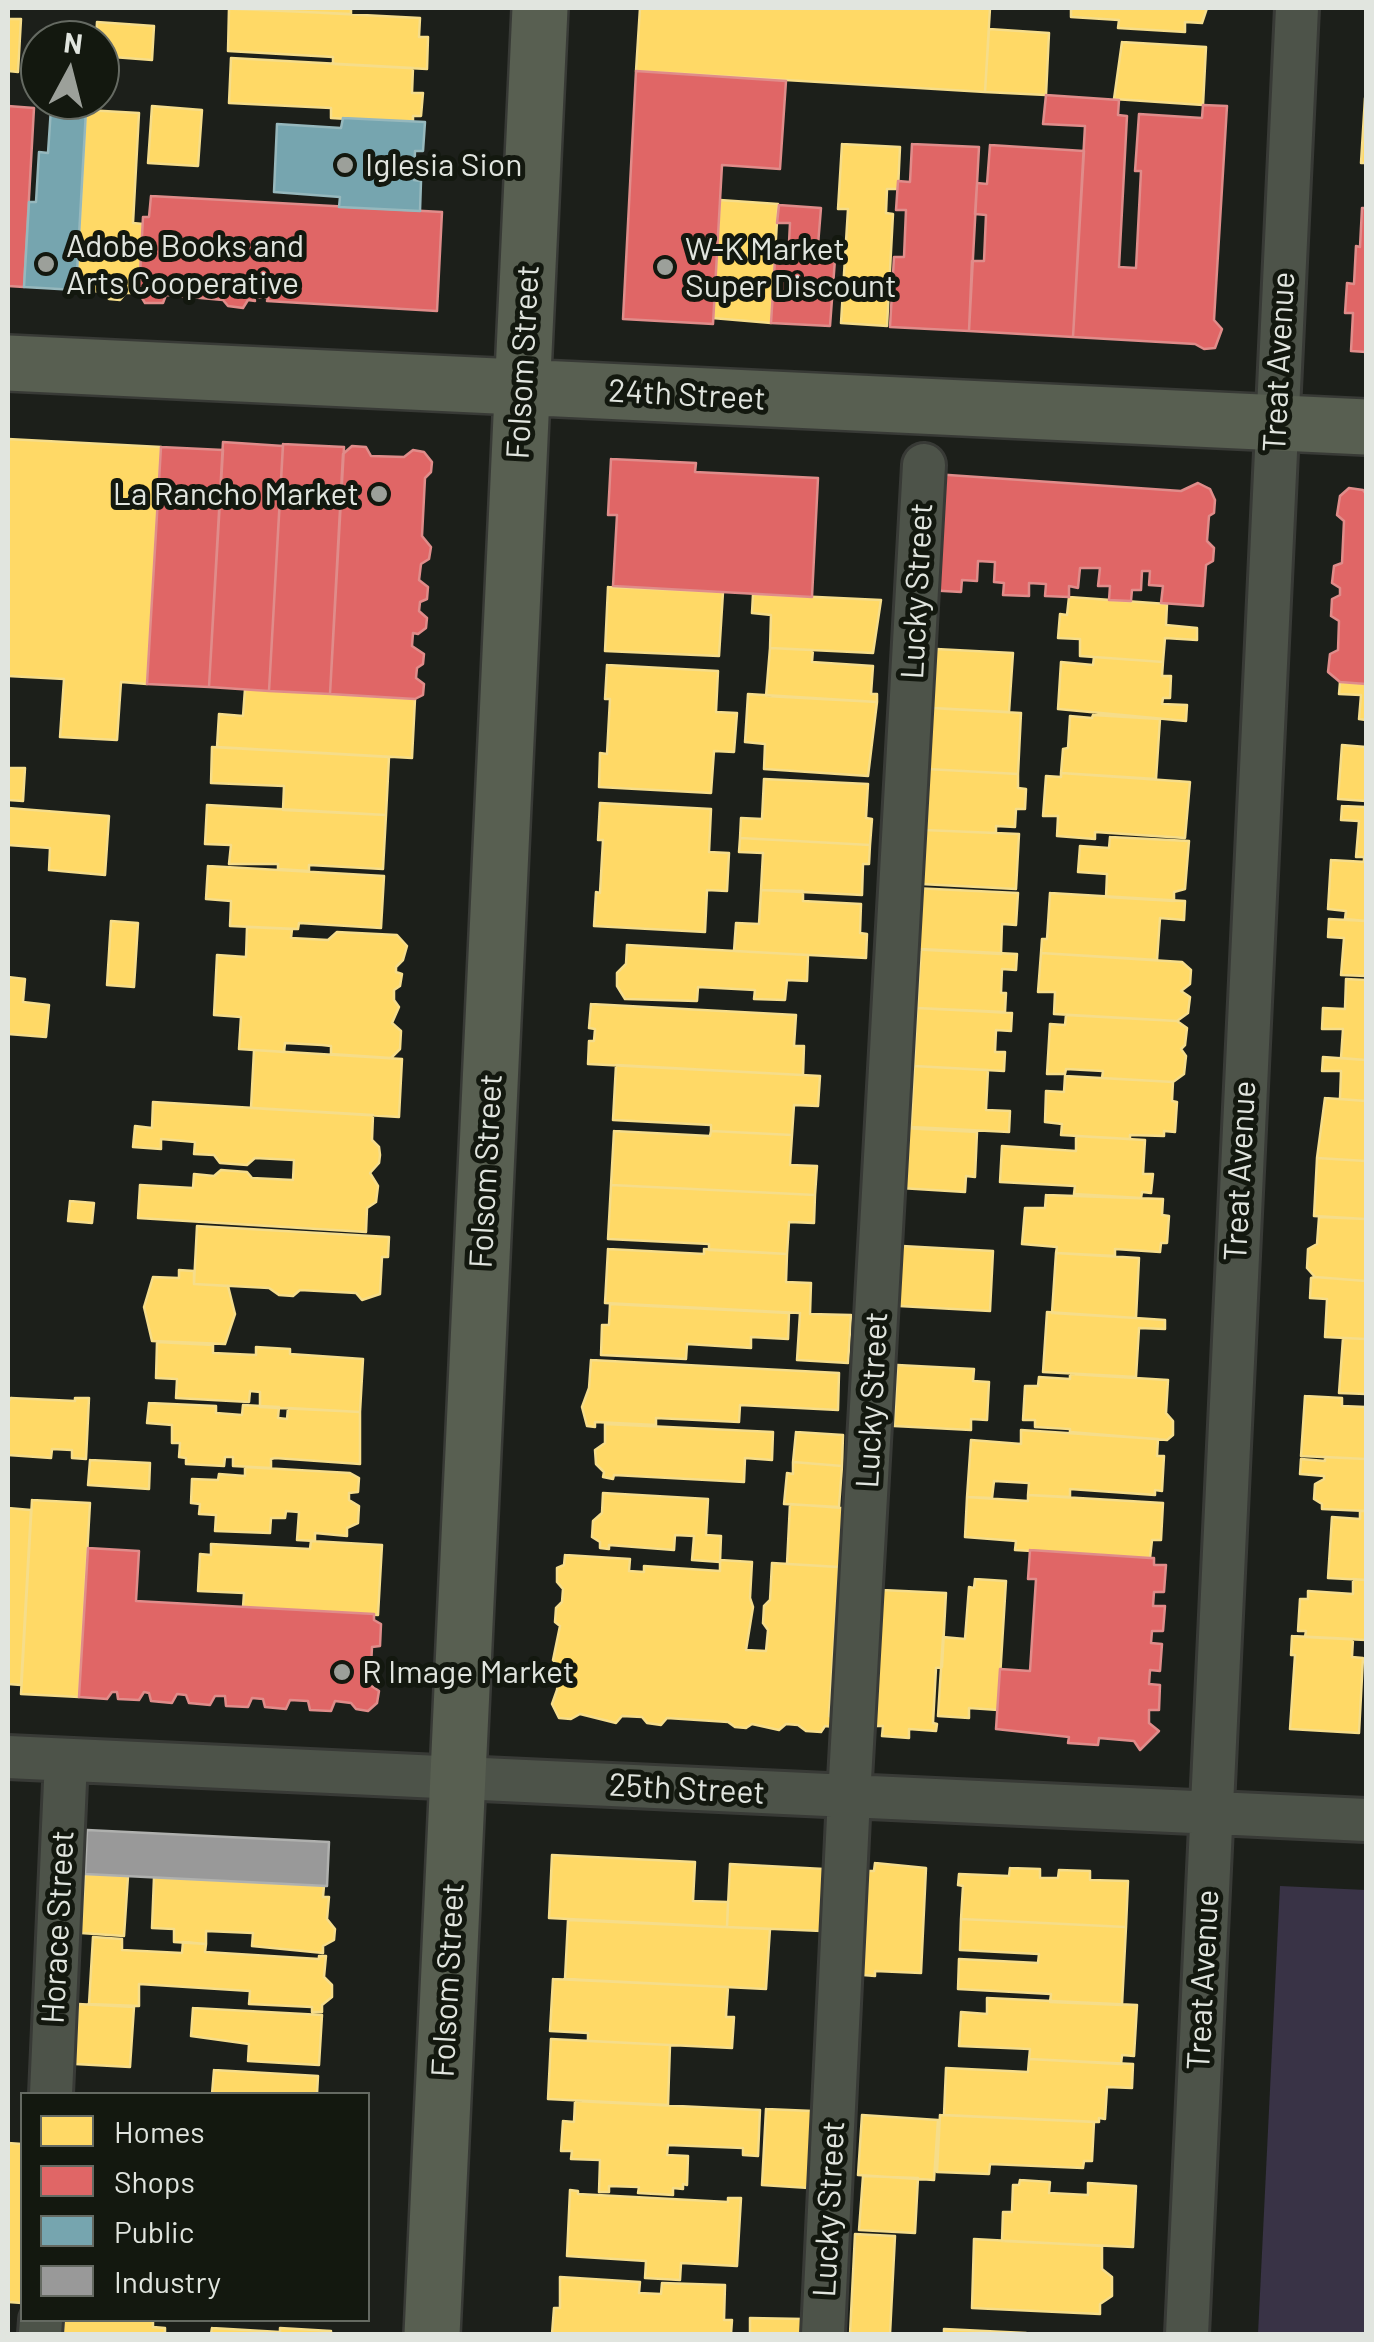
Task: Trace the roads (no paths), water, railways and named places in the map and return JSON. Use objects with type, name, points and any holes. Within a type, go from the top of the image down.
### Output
[{"type":"street","name":"Folsom Street","points":[[432,2334],[540,8]]},
{"type":"street","name":"Treat Avenue","points":[[1186,2334],[1297,8]]},
{"type":"street","name":"24th Street","points":[[8,363],[1366,426]]},
{"type":"street","name":"Lucky Street","points":[[823,2334],[849,1797],[924,465]]},
{"type":"street","name":"25th Street","points":[[8,1757],[1366,1820]]},
{"type":"street","name":"Horace Street","points":[[51,2092],[66,1760]]},
{"type":"place","name":"Iglesia Sion","points":[[345,165]]},
{"type":"place","name":"Adobe Books and Arts Cooperative","points":[[46,264]]},
{"type":"place","name":"W-K Market Super Discount","points":[[665,267]]},
{"type":"place","name":"La Rancho Market","points":[[379,494]]},
{"type":"place","name":"R Image Market","points":[[342,1672]]}]
